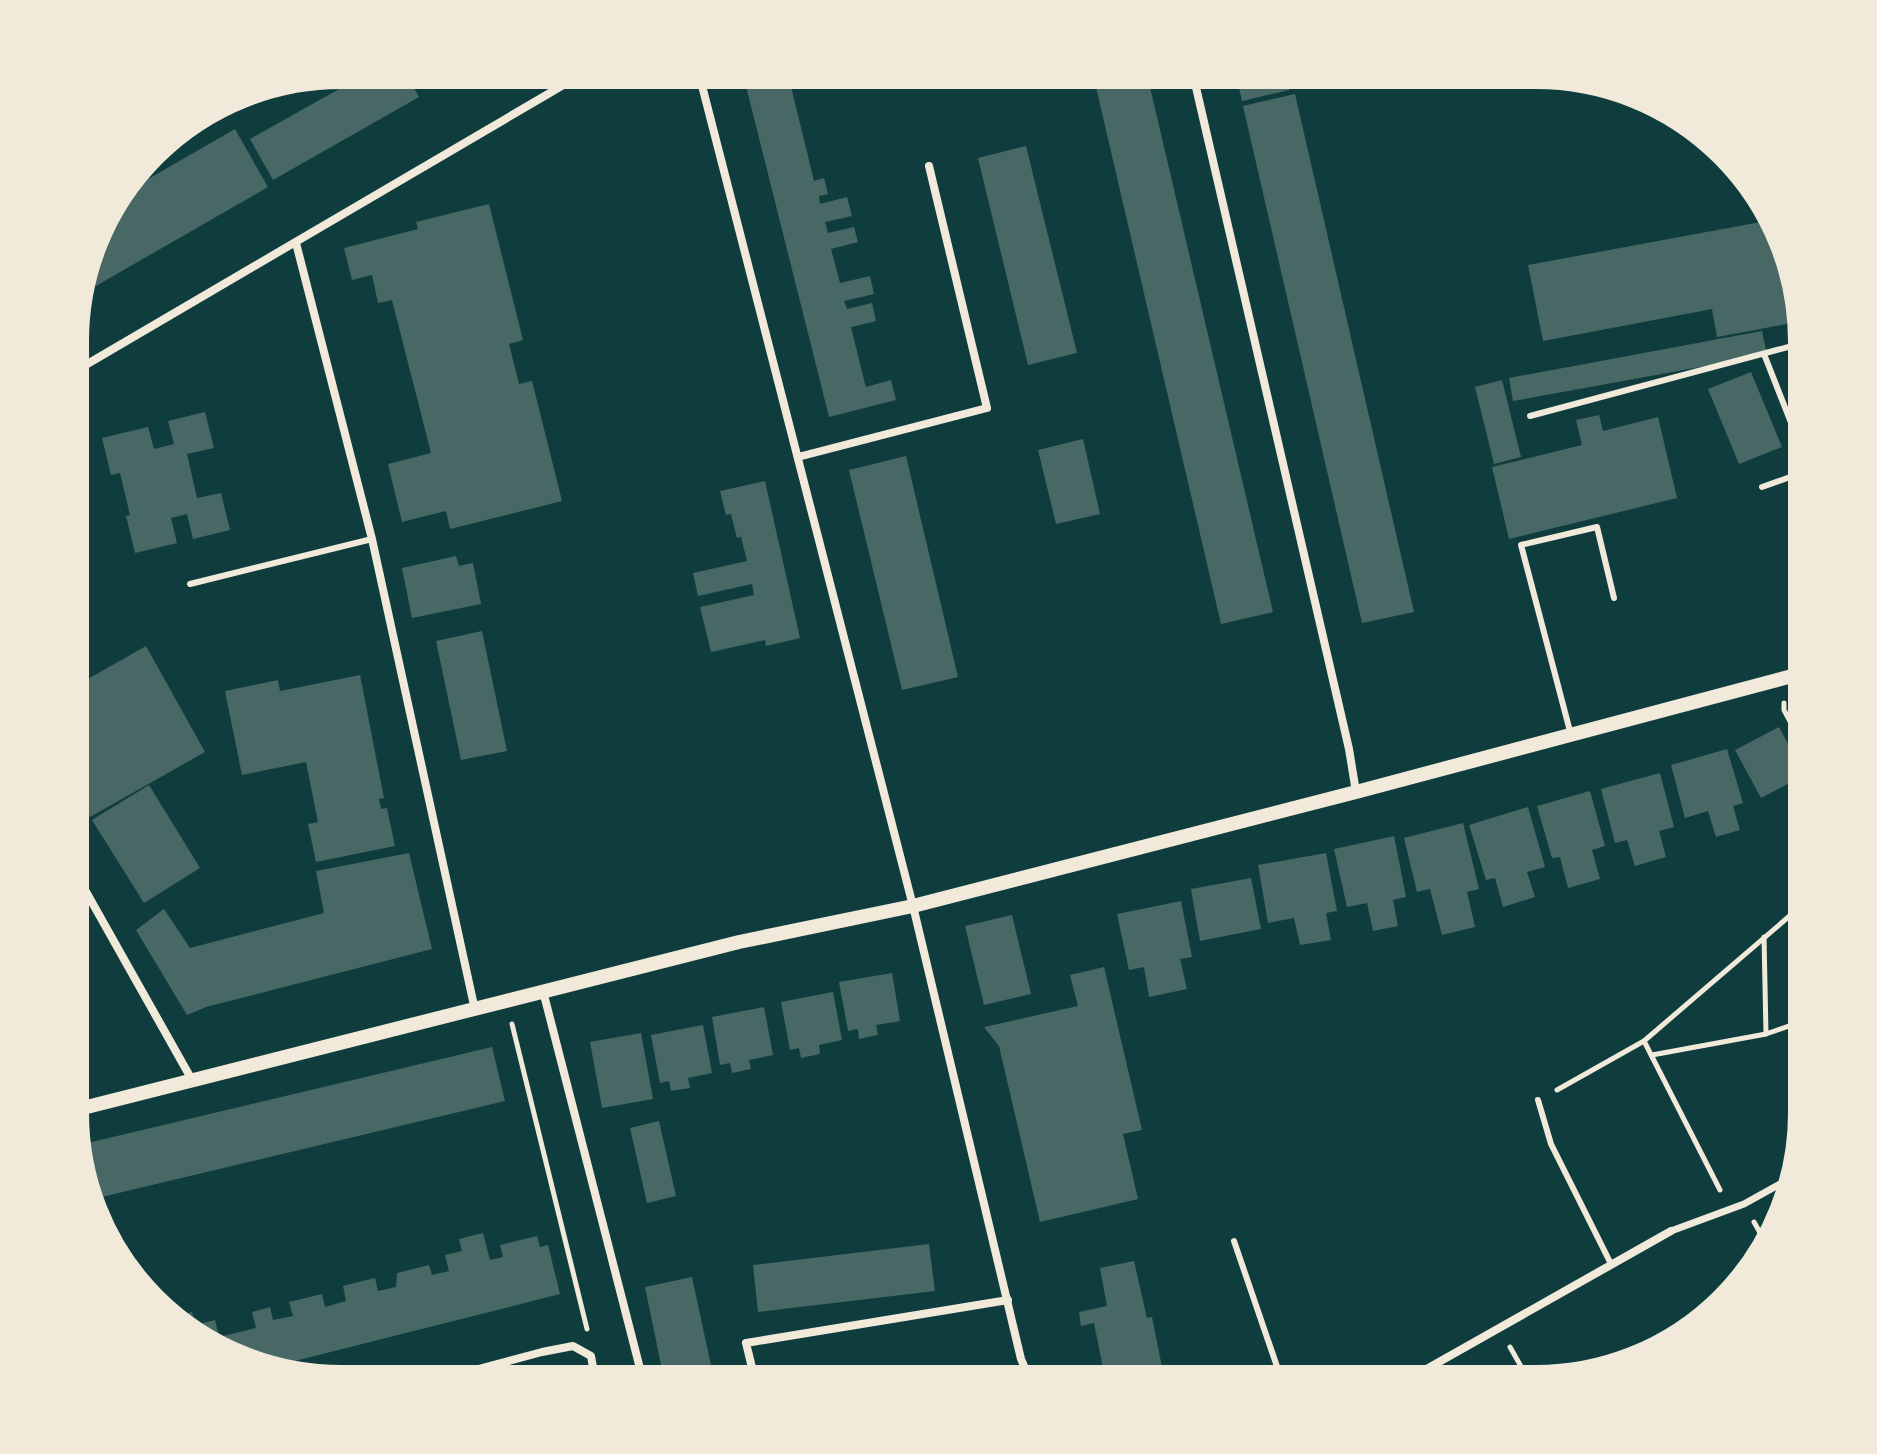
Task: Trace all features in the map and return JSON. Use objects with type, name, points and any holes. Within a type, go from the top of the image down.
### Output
[{"type":"street","points":[[84,366],[565,84]]},
{"type":"street","points":[[702,84],[913,906],[1026,1370]]},
{"type":"street","points":[[1195,85],[1356,792]]},
{"type":"street","points":[[798,457],[987,408],[929,166]]},
{"type":"street","points":[[296,243],[372,539],[475,1010]]},
{"type":"street","points":[[85,1107],[739,942],[913,906],[1793,676]]},
{"type":"street","points":[[85,889],[192,1080]]},
{"type":"street","points":[[543,990],[640,1369]]},
{"type":"street","points":[[1426,1370],[1671,1231],[1744,1204],[1783,1183]]},
{"type":"street","points":[[752,1369],[746,1343],[1008,1300]]},
{"type":"street","points":[[478,1369],[573,1346],[591,1356],[593,1369]]},
{"type":"lane","points":[[1530,416],[1793,346]]},
{"type":"lane","points":[[1764,354],[1793,427]]},
{"type":"lane","points":[[1762,487],[1793,476]]},
{"type":"lane","points":[[1571,735],[1521,545],[1597,527],[1614,598]]},
{"type":"lane","points":[[190,584],[372,539]]},
{"type":"lane","points":[[1538,1100],[1551,1144],[1611,1264]]},
{"type":"lane","points":[[1234,1241],[1278,1370]]},
{"type":"path","points":[[1784,710],[1793,726]]},
{"type":"path","points":[[1538,1100],[1644,1041],[1792,913]]},
{"type":"path","points":[[1764,937],[1766,1034]]},
{"type":"path","points":[[505,1000],[584,1316],[591,1356]]},
{"type":"path","points":[[1652,1055],[1766,1034],[1792,1025]]},
{"type":"path","points":[[1644,1041],[1729,1209]]},
{"type":"path","points":[[1500,1329],[1523,1370]]},
{"type":"building","points":[[348,84],[412,84],[419,97],[273,180],[250,139]]},
{"type":"building","points":[[746,84],[790,84],[814,181],[824,178],[828,194],[819,196],[820,204],[847,197],[852,216],[825,222],[828,233],[854,227],[858,242],[831,249],[840,283],[870,276],[874,294],[844,301],[847,309],[872,303],[876,321],[851,327],[864,380],[866,387],[891,380],[896,400],[829,417]]},
{"type":"building","points":[[1095,85],[1149,85],[1273,612],[1221,624]]},
{"type":"building","points":[[1238,85],[1288,85],[1289,90],[1242,101]]},
{"type":"building","points":[[1295,94],[1414,612],[1362,623],[1243,106]]},
{"type":"building","points":[[235,129],[268,187],[89,290],[104,243],[118,213],[137,185]]},
{"type":"building","points":[[1026,146],[1077,353],[1028,365],[978,158]]},
{"type":"building","points":[[489,204],[523,340],[509,344],[519,384],[532,381],[562,501],[450,529],[446,511],[402,522],[388,464],[431,453],[392,300],[378,303],[372,275],[352,280],[344,248],[418,229],[416,222]]},
{"type":"building","points":[[1763,222],[1784,275],[1792,323],[1717,337],[1712,309],[1543,341],[1528,265]]},
{"type":"building","points":[[1762,331],[1766,350],[1711,365],[1513,401],[1509,378]]},
{"type":"building","points":[[1751,372],[1782,447],[1739,464],[1708,389]]},
{"type":"building","points":[[1502,380],[1521,457],[1494,464],[1475,387]]},
{"type":"building","points":[[205,412],[214,448],[187,454],[197,498],[221,493],[230,530],[193,539],[187,514],[171,518],[177,543],[135,553],[120,473],[111,475],[102,438],[148,427],[154,449],[174,444],[168,421]]},
{"type":"building","points":[[1599,415],[1603,431],[1658,417],[1677,498],[1509,539],[1492,467],[1582,445],[1576,420]]},
{"type":"building","points":[[1083,439],[1100,514],[1056,524],[1038,450]]},
{"type":"building","points":[[906,456],[958,677],[902,690],[849,470]]},
{"type":"building","points":[[765,481],[800,638],[766,646],[765,640],[711,652],[700,607],[754,595],[752,584],[698,596],[693,573],[747,561],[731,514],[726,515],[720,491]]},
{"type":"building","points":[[456,556],[459,566],[473,563],[481,604],[412,618],[402,568]]},
{"type":"building","points":[[482,631],[507,751],[461,760],[436,641]]},
{"type":"building","points":[[146,646],[205,752],[90,817],[85,808],[84,681]]},
{"type":"building","points":[[360,675],[384,798],[379,799],[381,809],[387,808],[395,846],[316,862],[308,824],[318,822],[306,762],[242,775],[225,691],[278,680],[280,691]]},
{"type":"building","points":[[1779,727],[1792,752],[1792,782],[1761,798],[1735,750]]},
{"type":"building","points":[[1727,749],[1743,803],[1733,806],[1740,830],[1716,837],[1708,811],[1685,818],[1671,765]]},
{"type":"building","points":[[1660,773],[1674,827],[1659,831],[1666,857],[1635,866],[1627,840],[1615,843],[1601,789]]},
{"type":"building","points":[[149,785],[200,868],[144,903],[92,820]]},
{"type":"building","points":[[1590,791],[1605,846],[1592,850],[1600,879],[1568,888],[1560,857],[1552,858],[1537,806]]},
{"type":"building","points":[[1528,807],[1545,867],[1527,872],[1535,897],[1503,907],[1495,878],[1486,880],[1469,825]]},
{"type":"building","points":[[1463,823],[1479,889],[1467,892],[1475,927],[1442,935],[1430,889],[1417,892],[1404,838]]},
{"type":"building","points":[[1394,836],[1406,897],[1393,900],[1398,926],[1373,931],[1367,903],[1347,907],[1334,849]]},
{"type":"building","points":[[409,853],[432,949],[206,1007],[187,1015],[136,930],[164,909],[190,948],[324,913],[316,871]]},
{"type":"building","points":[[1326,853],[1337,911],[1326,913],[1331,940],[1300,945],[1294,918],[1268,923],[1258,865]]},
{"type":"building","points":[[1251,878],[1261,929],[1200,941],[1191,889]]},
{"type":"building","points":[[1181,901],[1192,957],[1180,959],[1187,989],[1149,997],[1144,967],[1129,970],[1117,914]]},
{"type":"building","points":[[1012,915],[1031,994],[984,1005],[965,926]]},
{"type":"building","points":[[1104,967],[1142,1130],[1123,1134],[1138,1199],[1040,1222],[999,1046],[984,1027],[1078,1006],[1070,975]]},
{"type":"building","points":[[892,973],[900,1021],[876,1025],[878,1035],[859,1039],[858,1029],[848,1031],[839,982]]},
{"type":"building","points":[[833,992],[842,1040],[819,1045],[820,1054],[801,1058],[799,1048],[790,1050],[781,1002]]},
{"type":"building","points":[[764,1007],[773,1055],[749,1060],[751,1069],[732,1073],[730,1063],[720,1065],[712,1017]]},
{"type":"building","points":[[703,1025],[712,1073],[688,1078],[690,1088],[671,1091],[669,1081],[660,1083],[651,1035]]},
{"type":"building","points":[[641,1033],[653,1099],[602,1108],[590,1042]]},
{"type":"building","points":[[492,1047],[505,1101],[99,1198],[87,1143]]},
{"type":"building","points":[[659,1121],[676,1196],[647,1203],[630,1128]]},
{"type":"building","points":[[483,1233],[490,1260],[503,1257],[500,1245],[537,1236],[540,1247],[548,1245],[560,1294],[286,1363],[243,1350],[195,1325],[215,1320],[219,1337],[256,1328],[252,1312],[270,1307],[273,1320],[293,1316],[289,1302],[322,1294],[325,1307],[346,1301],[343,1286],[375,1278],[378,1291],[396,1287],[397,1273],[429,1265],[432,1275],[449,1271],[445,1255],[462,1251],[459,1239]]},
{"type":"building","points":[[929,1244],[935,1291],[758,1312],[753,1265]]},
{"type":"building","points":[[1134,1261],[1147,1318],[1152,1317],[1163,1370],[1103,1370],[1094,1323],[1081,1326],[1079,1312],[1107,1306],[1100,1268]]},
{"type":"building","points":[[692,1277],[712,1369],[662,1369],[645,1287]]},
{"type":"building","points":[[192,1312],[195,1324],[183,1315]]}]
